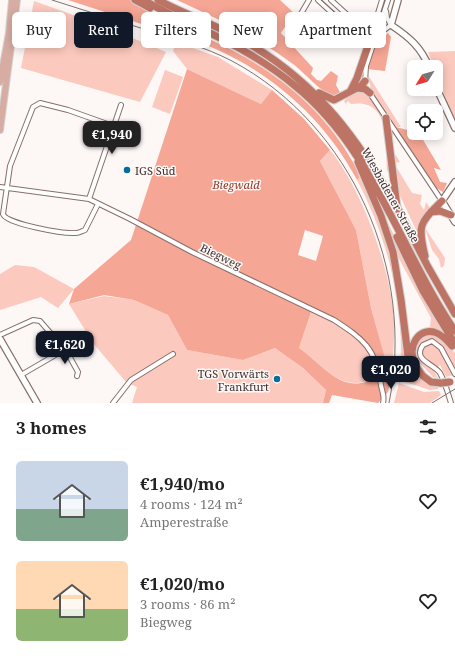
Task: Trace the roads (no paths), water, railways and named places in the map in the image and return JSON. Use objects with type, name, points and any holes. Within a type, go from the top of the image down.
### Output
[{"type":"highway","points":[[135,0],[148,7],[165,12]]},
{"type":"highway","name":"Wiesbadener Straße","points":[[144,0],[165,12]]},
{"type":"highway","name":"Wiesbadener Straße","points":[[158,0],[251,44],[307,85],[356,140],[397,207],[428,267]]},
{"type":"highway","points":[[164,0],[178,10]]},
{"type":"highway","name":"Wiesbadener Straße","points":[[211,34],[265,63],[311,100],[351,146],[387,208],[427,285],[455,330]]},
{"type":"highway","points":[[354,89],[369,48]]},
{"type":"highway","points":[[307,85],[330,100],[338,99],[365,81]]},
{"type":"highway","points":[[354,89],[365,89],[370,93]]},
{"type":"highway","points":[[386,118],[397,207]]},
{"type":"highway","points":[[351,146],[393,252],[408,356],[422,376],[431,382],[441,383],[453,381]]},
{"type":"highway","points":[[442,195],[422,223],[420,232],[428,267],[455,314]]},
{"type":"highway","points":[[387,208],[401,245],[423,291],[455,344]]},
{"type":"highway","points":[[430,213],[440,211],[450,215]]},
{"type":"highway","points":[[441,383],[429,377],[416,362],[412,352],[413,343],[421,335],[433,332],[443,338],[455,349]]},
{"type":"main road","points":[[0,82],[9,33],[12,0]]},
{"type":"main road","points":[[0,130],[17,0]]},
{"type":"main road","points":[[398,0],[392,25],[418,46],[425,60]]},
{"type":"main road","points":[[440,96],[455,128]]},
{"type":"main road","points":[[455,182],[442,195],[450,215],[455,222]]},
{"type":"main road","points":[[0,338],[37,403]]},
{"type":"street","points":[[302,12],[309,0]]},
{"type":"street","points":[[318,0],[331,12]]},
{"type":"street","points":[[331,0],[344,12]]},
{"type":"street","points":[[379,12],[382,0]]},
{"type":"street","points":[[384,12],[388,0]]},
{"type":"street","points":[[386,7],[386,18],[392,25],[386,29]]},
{"type":"street","points":[[369,48],[365,81],[370,93],[386,118],[442,195]]},
{"type":"street","points":[[98,204],[85,230],[80,232],[41,228],[8,220],[4,217],[6,188],[10,166],[36,104],[40,103],[68,110],[113,126]]},
{"type":"street","points":[[89,199],[121,105]]},
{"type":"street","name":"Biegweg","points":[[0,187],[89,199],[217,264],[334,320],[355,334],[372,352],[376,360],[384,394],[383,403]]},
{"type":"street","points":[[0,335],[36,320],[46,327],[64,350],[78,372],[77,376]]},
{"type":"street","points":[[451,403],[440,374],[421,357],[420,351],[423,345],[432,342],[437,344],[455,374]]},
{"type":"street","points":[[21,375],[64,350]]},
{"type":"street","points":[[113,403],[131,380],[173,354]]},
{"type":"tram line","points":[[321,0],[334,12]]},
{"type":"railway","points":[[52,0],[180,40],[222,56],[274,89],[311,123],[342,163],[366,206],[383,254],[393,303],[395,353],[389,403]]},
{"type":"railway","points":[[432,403],[455,389]]},
{"type":"place","name":"IGS Süd","points":[[127,170]]},
{"type":"place","name":"TGS Vorwärts Frankfurt","points":[[277,379]]},
{"type":"park label","name":"Biegwald","points":[[236,184]]}]
